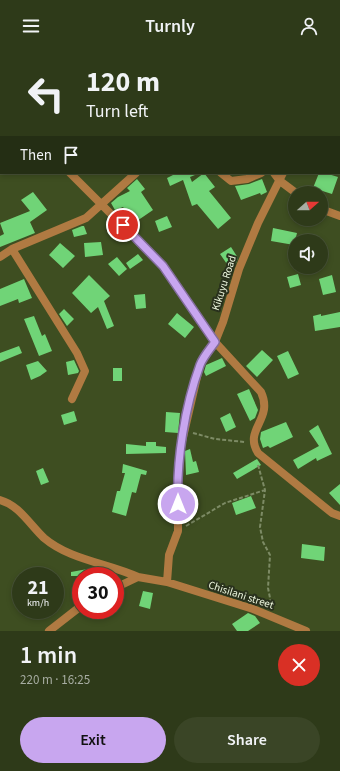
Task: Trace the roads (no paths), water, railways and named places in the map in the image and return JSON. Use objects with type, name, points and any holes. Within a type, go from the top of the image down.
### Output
[{"type":"street","points":[[71,174],[103,204],[163,266],[215,342],[261,392],[265,401],[265,411],[252,438],[258,453],[332,513],[340,516]]},
{"type":"street","points":[[0,257],[12,249],[86,218],[135,174]]},
{"type":"street","points":[[222,174],[231,181],[247,179],[259,174]]},
{"type":"street","points":[[281,177],[289,186]]},
{"type":"street","name":"Kikuyu Road","points":[[167,582],[169,555],[178,531],[180,450],[200,364],[215,342],[223,322],[239,269],[258,223],[281,177]]},
{"type":"street","points":[[328,212],[340,216]]},
{"type":"street","points":[[12,249],[77,353],[85,371],[72,399]]},
{"type":"street","points":[[0,500],[6,502],[20,512],[45,538],[59,549],[138,577],[167,582]]},
{"type":"street","points":[[124,584],[138,577]]},
{"type":"street","name":"Chisilani street","points":[[167,582],[274,617],[306,631]]},
{"type":"street","points":[[49,631],[72,613]]}]
